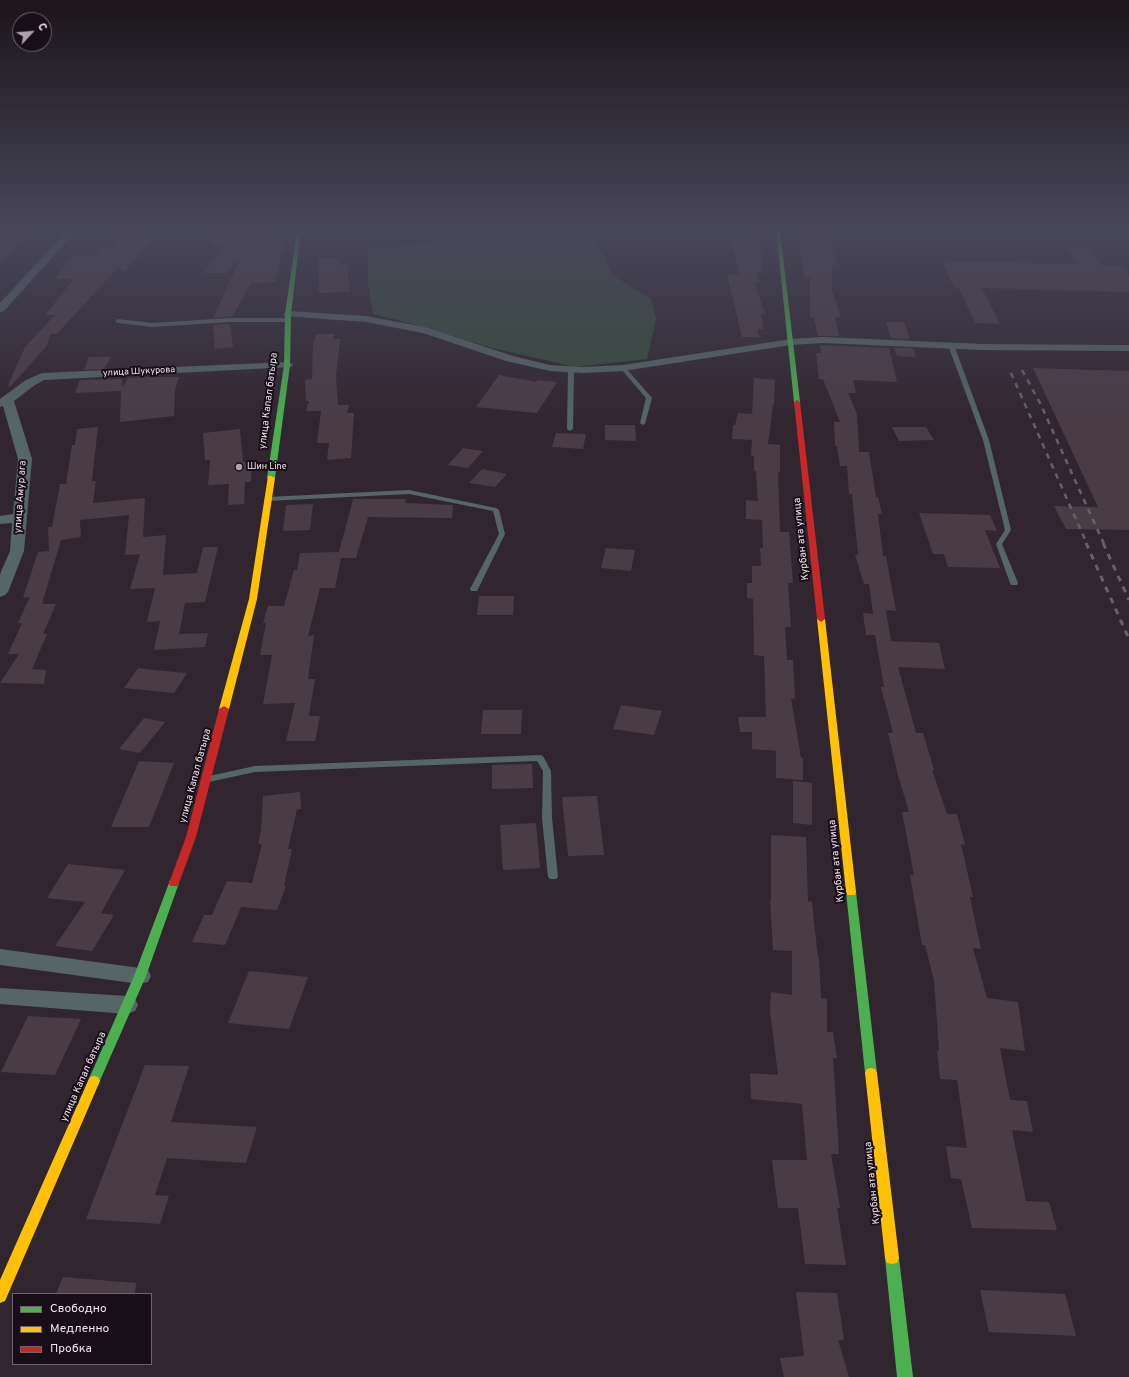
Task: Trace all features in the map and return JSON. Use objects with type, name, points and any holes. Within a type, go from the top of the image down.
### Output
[{"type":"street","points":[[0,309],[13,294]]},
{"type":"street","name":"улица Капал батыра","points":[[0,1296],[140,976],[191,837],[253,599],[287,365],[288,317],[291,294]]},
{"type":"street","name":"Курбан ата улица","points":[[785,294],[905,1377]]},
{"type":"street","points":[[288,317],[366,319],[425,330],[469,344],[510,360],[550,368],[571,370],[623,368],[791,342],[824,340],[951,345],[1129,348]]},
{"type":"street","name":"улица Шукурова","points":[[4,402],[32,380],[42,377],[287,365]]},
{"type":"street","name":"улица Амур ага","points":[[0,592],[17,551],[25,459],[4,402]]},
{"type":"street","points":[[0,520],[20,518]]},
{"type":"street","points":[[0,957],[140,976]]},
{"type":"street","points":[[0,996],[127,1005]]},
{"type":"lane","points":[[118,321],[152,325],[288,317]]},
{"type":"lane","points":[[951,345],[986,440],[1008,530],[1000,544],[1014,583]]},
{"type":"lane","points":[[623,368],[649,398],[643,423]]},
{"type":"lane","points":[[570,429],[571,370]]},
{"type":"lane","points":[[267,499],[409,492],[496,510],[502,534],[474,589]]},
{"type":"lane","points":[[206,780],[254,769],[540,758],[547,771],[547,818],[553,877]]},
{"type":"green space","points":[[370,294],[643,294],[651,299],[656,319],[647,359],[575,367],[492,348],[417,325],[373,314]]},
{"type":"building","points":[[62,294],[93,294],[57,334],[51,334],[46,347],[10,387],[8,385],[25,347],[55,315],[45,315]]},
{"type":"building","points":[[224,294],[245,294],[233,316],[213,318]]},
{"type":"building","points":[[732,294],[759,294],[765,314],[761,314],[763,329],[757,329],[760,337],[742,337]]},
{"type":"building","points":[[810,294],[833,294],[841,317],[835,317],[839,336],[818,336],[814,317],[810,317]]},
{"type":"building","points":[[962,294],[985,294],[1000,324],[975,323]]},
{"type":"building","points":[[886,322],[904,322],[910,339],[891,338]]},
{"type":"building","points":[[230,324],[233,347],[215,349],[213,325]]},
{"type":"building","points":[[317,334],[335,334],[333,339],[340,339],[336,377],[338,405],[349,405],[347,413],[354,413],[351,458],[327,460],[329,443],[317,443],[321,411],[306,411],[309,401],[306,401],[305,380],[312,379],[313,342]]},
{"type":"building","points":[[820,345],[889,348],[897,382],[853,380],[856,393],[848,393],[857,414],[859,452],[869,452],[876,497],[878,497],[882,514],[878,514],[883,556],[886,556],[896,611],[886,610],[891,641],[939,643],[945,669],[898,667],[916,733],[923,733],[934,770],[932,770],[947,814],[957,814],[965,845],[961,844],[973,897],[970,897],[981,949],[973,948],[987,998],[1018,1002],[1025,1051],[1000,1048],[1010,1100],[1027,1101],[1033,1132],[1012,1130],[1026,1201],[1049,1202],[1057,1230],[972,1228],[961,1179],[951,1178],[946,1146],[967,1148],[957,1080],[940,1079],[937,1050],[939,1051],[934,981],[925,945],[922,945],[910,875],[914,875],[902,812],[909,812],[888,733],[893,733],[881,687],[884,687],[875,635],[866,635],[863,613],[873,614],[869,584],[864,584],[855,555],[858,555],[852,494],[849,494],[847,466],[840,466],[837,446],[835,446],[834,422],[840,422],[823,379],[819,379],[816,353],[821,353]]},
{"type":"building","points":[[894,348],[913,348],[916,357],[897,356]]},
{"type":"building","points":[[89,357],[111,357],[104,369],[84,370]]},
{"type":"building","points":[[1033,368],[1129,371],[1129,530],[1066,529],[1054,506],[1098,507]]},
{"type":"building","points":[[499,375],[536,382],[538,380],[557,382],[537,413],[476,407]]},
{"type":"building","points":[[179,377],[175,390],[174,416],[120,422],[121,391],[75,393],[80,380],[122,379],[123,387],[128,378]]},
{"type":"building","points":[[754,378],[775,380],[774,405],[768,444],[780,445],[780,472],[778,472],[780,532],[789,532],[793,583],[788,583],[791,627],[785,627],[787,660],[793,660],[795,699],[791,698],[801,758],[803,758],[803,780],[776,778],[776,751],[752,749],[752,732],[740,732],[738,717],[766,717],[764,656],[754,655],[753,599],[747,598],[747,583],[752,583],[752,566],[761,566],[760,548],[763,548],[762,520],[746,519],[746,500],[758,501],[756,471],[754,471],[754,456],[751,456],[752,440],[732,439],[733,425],[735,425],[738,413],[752,414]]},
{"type":"building","points":[[605,425],[635,425],[636,441],[605,440]]},
{"type":"building","points":[[98,427],[92,481],[96,481],[93,503],[145,498],[143,537],[166,535],[163,575],[197,573],[203,547],[218,547],[205,602],[185,603],[179,634],[208,633],[205,647],[154,650],[160,621],[147,622],[155,588],[130,589],[140,554],[125,555],[129,515],[80,520],[81,537],[61,540],[42,604],[56,604],[43,634],[47,634],[32,669],[46,670],[44,684],[0,683],[19,654],[8,654],[22,623],[18,623],[30,597],[23,598],[38,552],[49,551],[48,527],[52,527],[60,484],[66,484],[72,445],[75,445],[77,429]]},
{"type":"building","points":[[892,427],[926,427],[934,440],[899,441]]},
{"type":"building","points":[[240,429],[243,462],[252,462],[251,482],[245,482],[244,504],[228,505],[229,484],[208,485],[210,460],[205,460],[203,433]]},
{"type":"building","points":[[556,433],[586,434],[583,449],[552,447]]},
{"type":"building","points":[[463,448],[483,451],[468,468],[448,465]]},
{"type":"building","points":[[482,469],[507,474],[495,487],[469,483]]},
{"type":"building","points":[[353,499],[406,499],[405,503],[453,505],[452,518],[368,517],[356,558],[341,558],[335,588],[320,588],[308,636],[314,635],[308,679],[315,679],[309,716],[320,716],[315,741],[286,741],[295,703],[263,704],[272,655],[260,655],[266,623],[263,623],[268,606],[284,606],[294,570],[297,570],[300,553],[339,552]]},
{"type":"building","points":[[313,504],[310,530],[283,531],[286,505]]},
{"type":"building","points":[[919,513],[990,515],[997,531],[985,530],[1000,568],[948,567],[944,554],[933,554]]},
{"type":"building","points":[[606,548],[635,550],[631,571],[601,568]]},
{"type":"building","points":[[479,596],[514,596],[513,615],[477,615]]},
{"type":"building","points":[[138,668],[187,673],[174,693],[124,688]]},
{"type":"building","points":[[621,705],[662,711],[654,735],[613,729]]},
{"type":"building","points":[[483,710],[522,710],[521,734],[481,734]]},
{"type":"building","points":[[144,718],[165,722],[140,753],[119,749]]},
{"type":"building","points":[[139,761],[174,763],[149,827],[111,827]]},
{"type":"building","points":[[532,764],[533,788],[492,789],[492,765]]},
{"type":"building","points":[[793,781],[812,783],[812,825],[793,823]]},
{"type":"building","points":[[300,792],[301,809],[297,809],[288,849],[292,849],[284,886],[286,886],[277,910],[241,907],[225,945],[192,942],[204,915],[212,915],[227,881],[252,883],[262,844],[258,844],[261,830],[263,796]]},
{"type":"building","points":[[597,796],[604,855],[568,856],[562,797]]},
{"type":"building","points":[[536,823],[540,868],[503,870],[500,825]]},
{"type":"building","points":[[771,835],[806,837],[808,901],[812,902],[819,958],[821,998],[827,999],[827,1032],[833,1032],[837,1058],[833,1058],[839,1154],[831,1154],[840,1208],[837,1208],[846,1265],[805,1264],[798,1208],[778,1208],[772,1160],[807,1160],[802,1104],[751,1099],[750,1073],[778,1075],[770,1011],[771,992],[792,995],[792,951],[773,950],[770,900]]},
{"type":"building","points":[[68,864],[125,870],[101,913],[114,915],[92,951],[55,946],[85,902],[47,898]]},
{"type":"building","points":[[249,971],[308,977],[289,1029],[228,1023]]},
{"type":"building","points":[[28,1016],[81,1019],[55,1075],[1,1072]]},
{"type":"building","points":[[145,1065],[189,1066],[171,1122],[257,1127],[246,1163],[167,1158],[155,1195],[169,1196],[160,1224],[86,1219]]},
{"type":"building","points":[[63,1277],[136,1283],[135,1293],[56,1293]]},
{"type":"building","points":[[980,1290],[1065,1294],[1076,1336],[989,1332]]},
{"type":"building","points":[[796,1292],[837,1293],[844,1340],[838,1340],[849,1377],[784,1377],[780,1358],[804,1356]]},
{"type":"railway","points":[[1022,370],[1040,403],[1104,544]]},
{"type":"railway","points":[[1011,373],[1087,544]]},
{"type":"railway","points":[[1086,543],[1129,639]]},
{"type":"railway","points":[[1103,543],[1129,600]]},
{"type":"traffic: fast","points":[[271,478],[287,365],[288,314],[291,294]]},
{"type":"traffic: fast","points":[[785,294],[797,402]]},
{"type":"traffic: fast","points":[[94,1081],[140,976],[174,883]]},
{"type":"traffic: fast","points":[[851,892],[871,1073]]},
{"type":"traffic: fast","points":[[892,1258],[905,1377]]},
{"type":"traffic: slow","points":[[224,709],[253,599],[271,478]]},
{"type":"traffic: slow","points":[[821,619],[851,892]]},
{"type":"traffic: slow","points":[[871,1073],[892,1258]]},
{"type":"traffic: slow","points":[[0,1296],[94,1081]]},
{"type":"traffic: jam","points":[[797,402],[821,619]]},
{"type":"traffic: jam","points":[[174,883],[191,837],[224,709]]},
{"type":"place","name":"Шин Line","points":[[239,467]]}]
